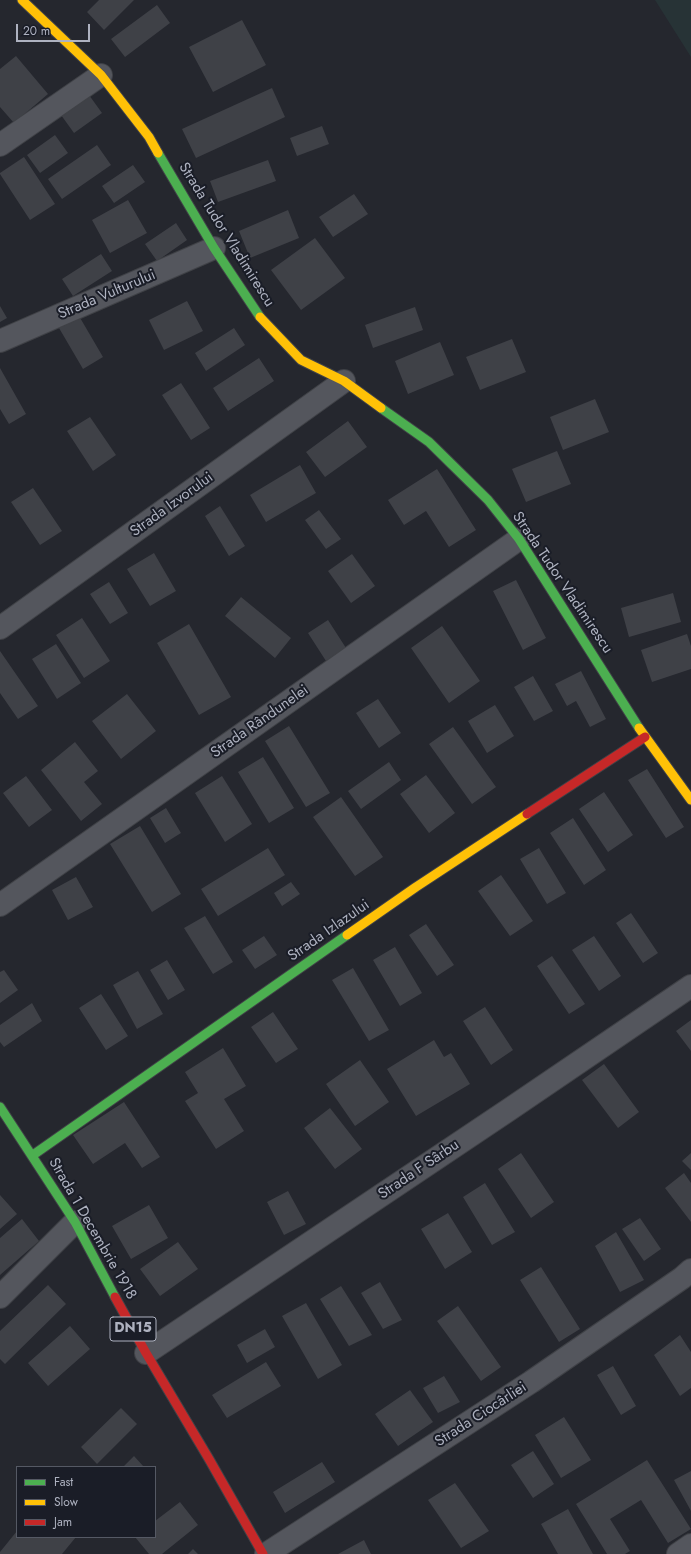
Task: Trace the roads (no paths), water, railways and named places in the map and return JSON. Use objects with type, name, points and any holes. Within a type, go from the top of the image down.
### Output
[{"type":"street","name":"Strada Tudor Vladimirescu","points":[[22,0],[101,74],[149,137],[214,248],[262,320],[301,360],[344,381],[429,442],[488,500],[519,539],[645,737],[691,800]]},
{"type":"street","points":[[0,145],[101,74]]},
{"type":"street","name":"Strada Vulturului","points":[[0,341],[214,248]]},
{"type":"street","name":"Strada Izvorului","points":[[0,628],[344,381]]},
{"type":"street","name":"Strada Rândunelei","points":[[0,906],[519,539]]},
{"type":"street","name":"Strada Izlazului","points":[[33,1155],[416,887],[645,737]]},
{"type":"street","name":"Strada F Sârbu","points":[[146,1353],[691,986]]},
{"type":"street","name":"Strada 1 Decembrie 1918","points":[[0,1107],[33,1155],[75,1222],[146,1353],[263,1554]]},
{"type":"street","points":[[0,1297],[75,1222]]},
{"type":"street","name":"Strada Ciocârliei","points":[[266,1554],[531,1382],[682,1278],[691,1270]]},
{"type":"street","points":[[678,1554],[691,1545]]}]
